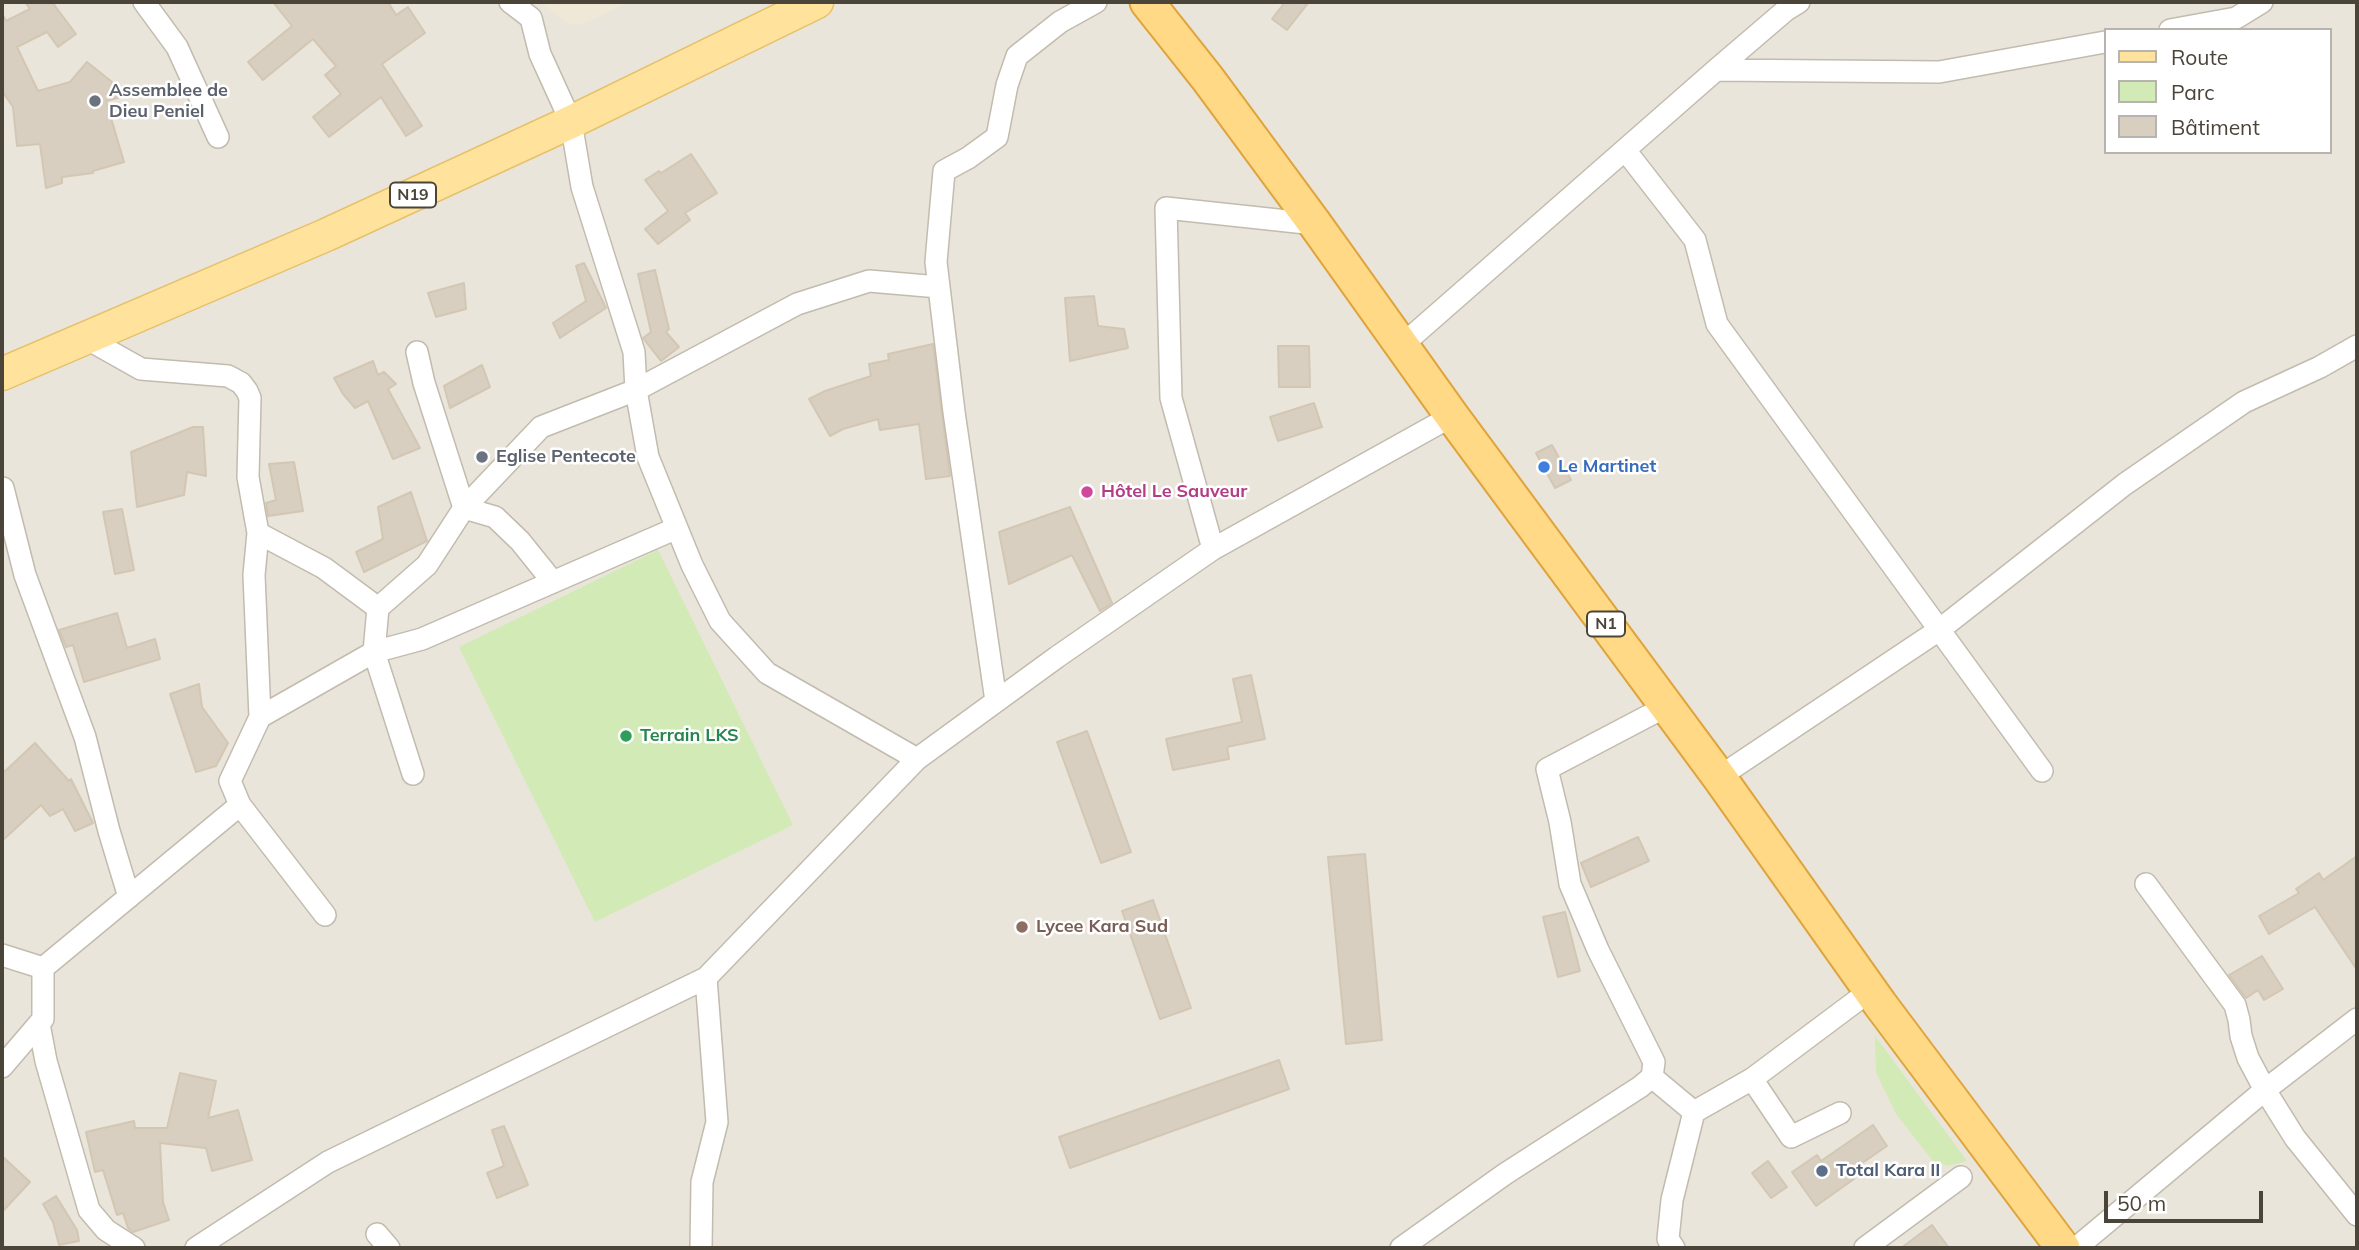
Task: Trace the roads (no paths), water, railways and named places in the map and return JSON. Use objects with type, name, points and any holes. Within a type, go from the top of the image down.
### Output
[{"type":"highway","name":"N1","points":[[1147,2],[1208,79],[1315,224],[1452,416],[1719,777],[1871,990],[2063,1248]]},
{"type":"main road","name":"N19","points":[[2,374],[326,235],[571,122],[817,2]]},
{"type":"street","points":[[144,2],[177,47],[219,137]]},
{"type":"street","points":[[510,2],[531,18],[541,54],[571,122],[582,187],[634,352],[636,390],[648,457],[692,565],[720,621],[767,673],[917,759]]},
{"type":"street","points":[[996,701],[954,412],[936,262],[944,170],[968,158],[997,137],[1007,85],[1017,56],[1060,22],[1096,2]]},
{"type":"street","points":[[1401,346],[1716,70],[1798,2]]},
{"type":"street","points":[[2181,28],[2236,18],[2262,2]]},
{"type":"street","points":[[1716,70],[1939,72],[2104,42]]},
{"type":"street","points":[[1625,150],[1695,240],[1717,324],[2042,771]]},
{"type":"street","points":[[1213,550],[1171,398],[1166,208],[1315,224]]},
{"type":"street","points":[[412,774],[374,652],[378,608],[427,565],[464,508],[541,427],[636,390],[797,304],[869,281],[939,287]]},
{"type":"street","points":[[84,337],[141,369],[228,376],[241,383],[250,398],[248,477],[258,533],[254,575],[260,717],[230,781],[240,805],[325,915]]},
{"type":"street","points":[[1719,777],[1939,630],[2125,484],[2244,402],[2320,367],[2357,346]]},
{"type":"street","points":[[417,352],[424,383],[464,508]]},
{"type":"street","points":[[196,1248],[328,1162],[706,978],[917,759],[1213,550],[1452,416]]},
{"type":"street","points":[[3,488],[25,575],[85,737],[129,897]]},
{"type":"street","points":[[464,508],[495,517],[520,541],[553,582]]},
{"type":"street","points":[[260,717],[374,652],[422,639],[677,528]]},
{"type":"street","points":[[258,533],[324,568],[378,608]]},
{"type":"street","points":[[1401,1248],[1505,1174],[1652,1077],[1654,1062],[1598,950],[1570,884],[1560,822],[1547,769],[1667,706]]},
{"type":"street","points":[[43,968],[240,805]]},
{"type":"street","points":[[2146,884],[2235,1005],[2248,1058],[2295,1138],[2357,1216]]},
{"type":"street","points":[[2,955],[43,968]]},
{"type":"street","points":[[2,1068],[43,1019],[43,968]]},
{"type":"street","points":[[701,1248],[702,1182],[717,1122],[706,978]]},
{"type":"street","points":[[1674,1248],[1668,1240],[1672,1200],[1693,1112],[1752,1079],[1871,990]]},
{"type":"street","points":[[2076,1248],[2265,1090],[2357,1019]]},
{"type":"street","points":[[39,1024],[46,1060],[89,1210],[106,1230],[134,1248]]},
{"type":"street","points":[[1652,1077],[1693,1112]]},
{"type":"street","points":[[1752,1079],[1791,1137],[1840,1113]]},
{"type":"street","points":[[1865,1248],[1961,1177]]},
{"type":"place","name":"Assemblee de Dieu Peniel","points":[[95,101]]},
{"type":"place","name":"Eglise Pentecote","points":[[482,457]]},
{"type":"place","name":"Le Martinet","points":[[1544,467]]},
{"type":"place","name":"Hôtel Le Sauveur","points":[[1087,492]]},
{"type":"place","name":"Terrain LKS","points":[[626,736]]},
{"type":"place","name":"Lycee Kara Sud","points":[[1022,927]]},
{"type":"place","name":"Total Kara II","points":[[1822,1171]]}]
